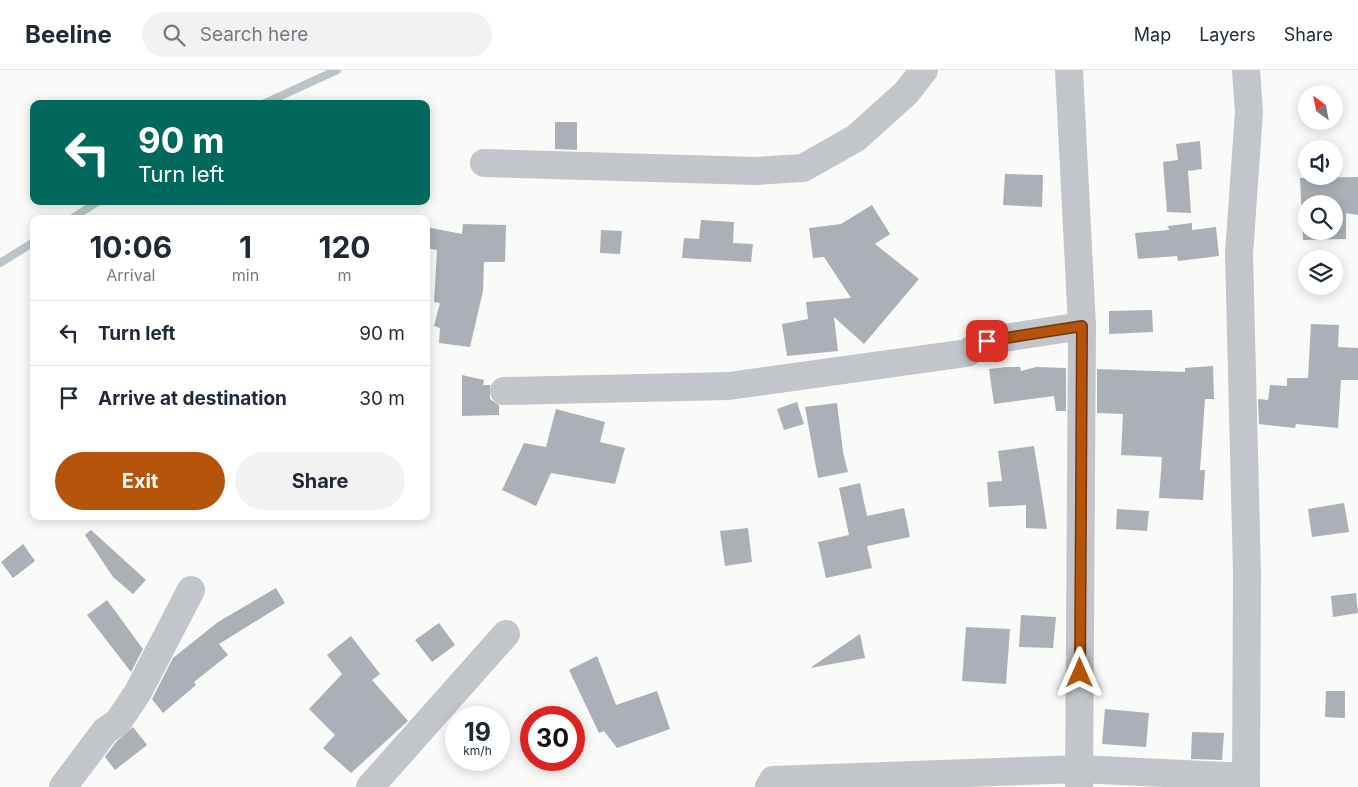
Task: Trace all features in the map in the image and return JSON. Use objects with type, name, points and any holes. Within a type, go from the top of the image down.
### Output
[{"type":"street","points":[[484,163],[755,171],[802,168],[856,138],[906,93],[924,70]]},
{"type":"street","points":[[1069,70],[1082,326],[1080,778]]},
{"type":"street","points":[[769,787],[773,780],[1080,778],[1246,782],[1247,573],[1238,254],[1249,112],[1246,70]]},
{"type":"street","points":[[504,391],[729,386],[967,353],[984,342],[1082,326]]},
{"type":"street","points":[[64,787],[105,731],[118,722],[138,692],[190,590]]},
{"type":"street","points":[[370,787],[506,634]]},
{"type":"building","points":[[555,122],[577,122],[577,150],[555,149]]},
{"type":"building","points":[[1200,141],[1202,169],[1188,171],[1191,213],[1167,212],[1163,162],[1178,160],[1176,144]]},
{"type":"building","points":[[1005,174],[1043,175],[1042,207],[1003,205]]},
{"type":"building","points":[[1343,177],[1358,177],[1358,215],[1346,213],[1346,239],[1343,239],[1343,195],[1301,195],[1300,185],[1343,185]]},
{"type":"building","points":[[872,205],[890,234],[875,244],[919,279],[864,344],[834,317],[838,351],[787,356],[782,324],[808,319],[806,302],[851,298],[824,257],[813,258],[809,228],[841,224]]},
{"type":"building","points":[[701,220],[734,222],[733,243],[753,244],[751,262],[682,258],[684,238],[699,239]]},
{"type":"building","points":[[1192,223],[1192,230],[1216,227],[1219,256],[1178,261],[1177,256],[1138,259],[1135,233],[1169,230],[1168,226]]},
{"type":"building","points":[[463,224],[506,225],[505,262],[484,262],[483,291],[470,347],[439,343],[440,328],[434,326],[440,303],[434,302],[437,250],[430,249],[430,228],[462,234]]},
{"type":"building","points":[[601,230],[622,231],[620,254],[600,253]]},
{"type":"building","points":[[1152,310],[1153,332],[1109,334],[1109,311]]},
{"type":"building","points":[[1311,324],[1339,325],[1338,347],[1358,348],[1358,380],[1341,380],[1338,428],[1296,424],[1295,428],[1259,424],[1258,399],[1268,400],[1270,385],[1287,386],[1287,378],[1308,378]]},
{"type":"building","points":[[1213,366],[1214,399],[1205,399],[1200,470],[1205,470],[1203,500],[1159,498],[1162,457],[1121,455],[1123,414],[1097,413],[1097,369],[1185,372],[1185,368]]},
{"type":"building","points":[[1020,367],[1021,371],[1036,367],[1066,368],[1066,411],[1056,411],[1054,396],[994,404],[989,369]]},
{"type":"building","points":[[462,375],[484,380],[483,385],[490,385],[490,399],[499,405],[499,415],[462,416]]},
{"type":"building","points":[[797,402],[804,424],[784,430],[777,409]]},
{"type":"building","points":[[837,403],[843,452],[848,472],[818,478],[805,407]]},
{"type":"building","points":[[556,409],[605,422],[600,442],[625,448],[615,484],[551,473],[536,506],[502,490],[524,443],[546,447]]},
{"type":"building","points":[[1034,446],[1047,529],[1026,528],[1026,505],[989,507],[987,482],[1002,481],[998,451]]},
{"type":"building","points":[[860,483],[867,516],[904,508],[910,537],[867,546],[872,568],[826,578],[818,542],[849,535],[839,488]]},
{"type":"building","points":[[1344,503],[1349,532],[1312,537],[1308,509]]},
{"type":"building","points":[[1117,509],[1149,511],[1147,531],[1116,529]]},
{"type":"building","points":[[748,528],[752,562],[725,566],[720,531]]},
{"type":"building","points":[[91,530],[146,580],[133,594],[113,577],[85,535]]},
{"type":"building","points":[[23,544],[35,561],[13,578],[1,562]]},
{"type":"building","points":[[276,588],[285,603],[219,644],[228,655],[194,682],[196,685],[163,713],[152,699],[173,658],[218,622]]},
{"type":"building","points":[[1356,593],[1358,613],[1333,617],[1331,596]]},
{"type":"building","points":[[107,600],[143,649],[131,672],[87,615]]},
{"type":"building","points":[[1021,615],[1056,617],[1053,648],[1019,647]]},
{"type":"building","points":[[439,623],[455,645],[432,662],[415,640]]},
{"type":"building","points":[[966,627],[1010,629],[1006,684],[962,681]]},
{"type":"building","points":[[860,634],[865,658],[810,668]]},
{"type":"building","points":[[351,636],[380,674],[372,680],[408,721],[351,773],[323,748],[335,735],[309,709],[342,674],[327,655]]},
{"type":"building","points":[[597,656],[616,705],[657,691],[670,729],[617,748],[604,731],[599,733],[569,670]]},
{"type":"building","points":[[1326,691],[1345,691],[1345,718],[1325,717]]},
{"type":"building","points":[[1105,709],[1149,713],[1146,747],[1102,744]]},
{"type":"building","points":[[133,727],[147,745],[115,770],[105,757],[116,742]]},
{"type":"building","points":[[1192,732],[1224,733],[1222,760],[1191,759]]},
{"type":"waterway","points":[[272,100],[337,70]]},
{"type":"waterway","points":[[77,215],[93,205]]},
{"type":"waterway","points":[[0,263],[30,244]]},
{"type":"route","points":[[987,341],[1082,326],[1080,673]]}]
